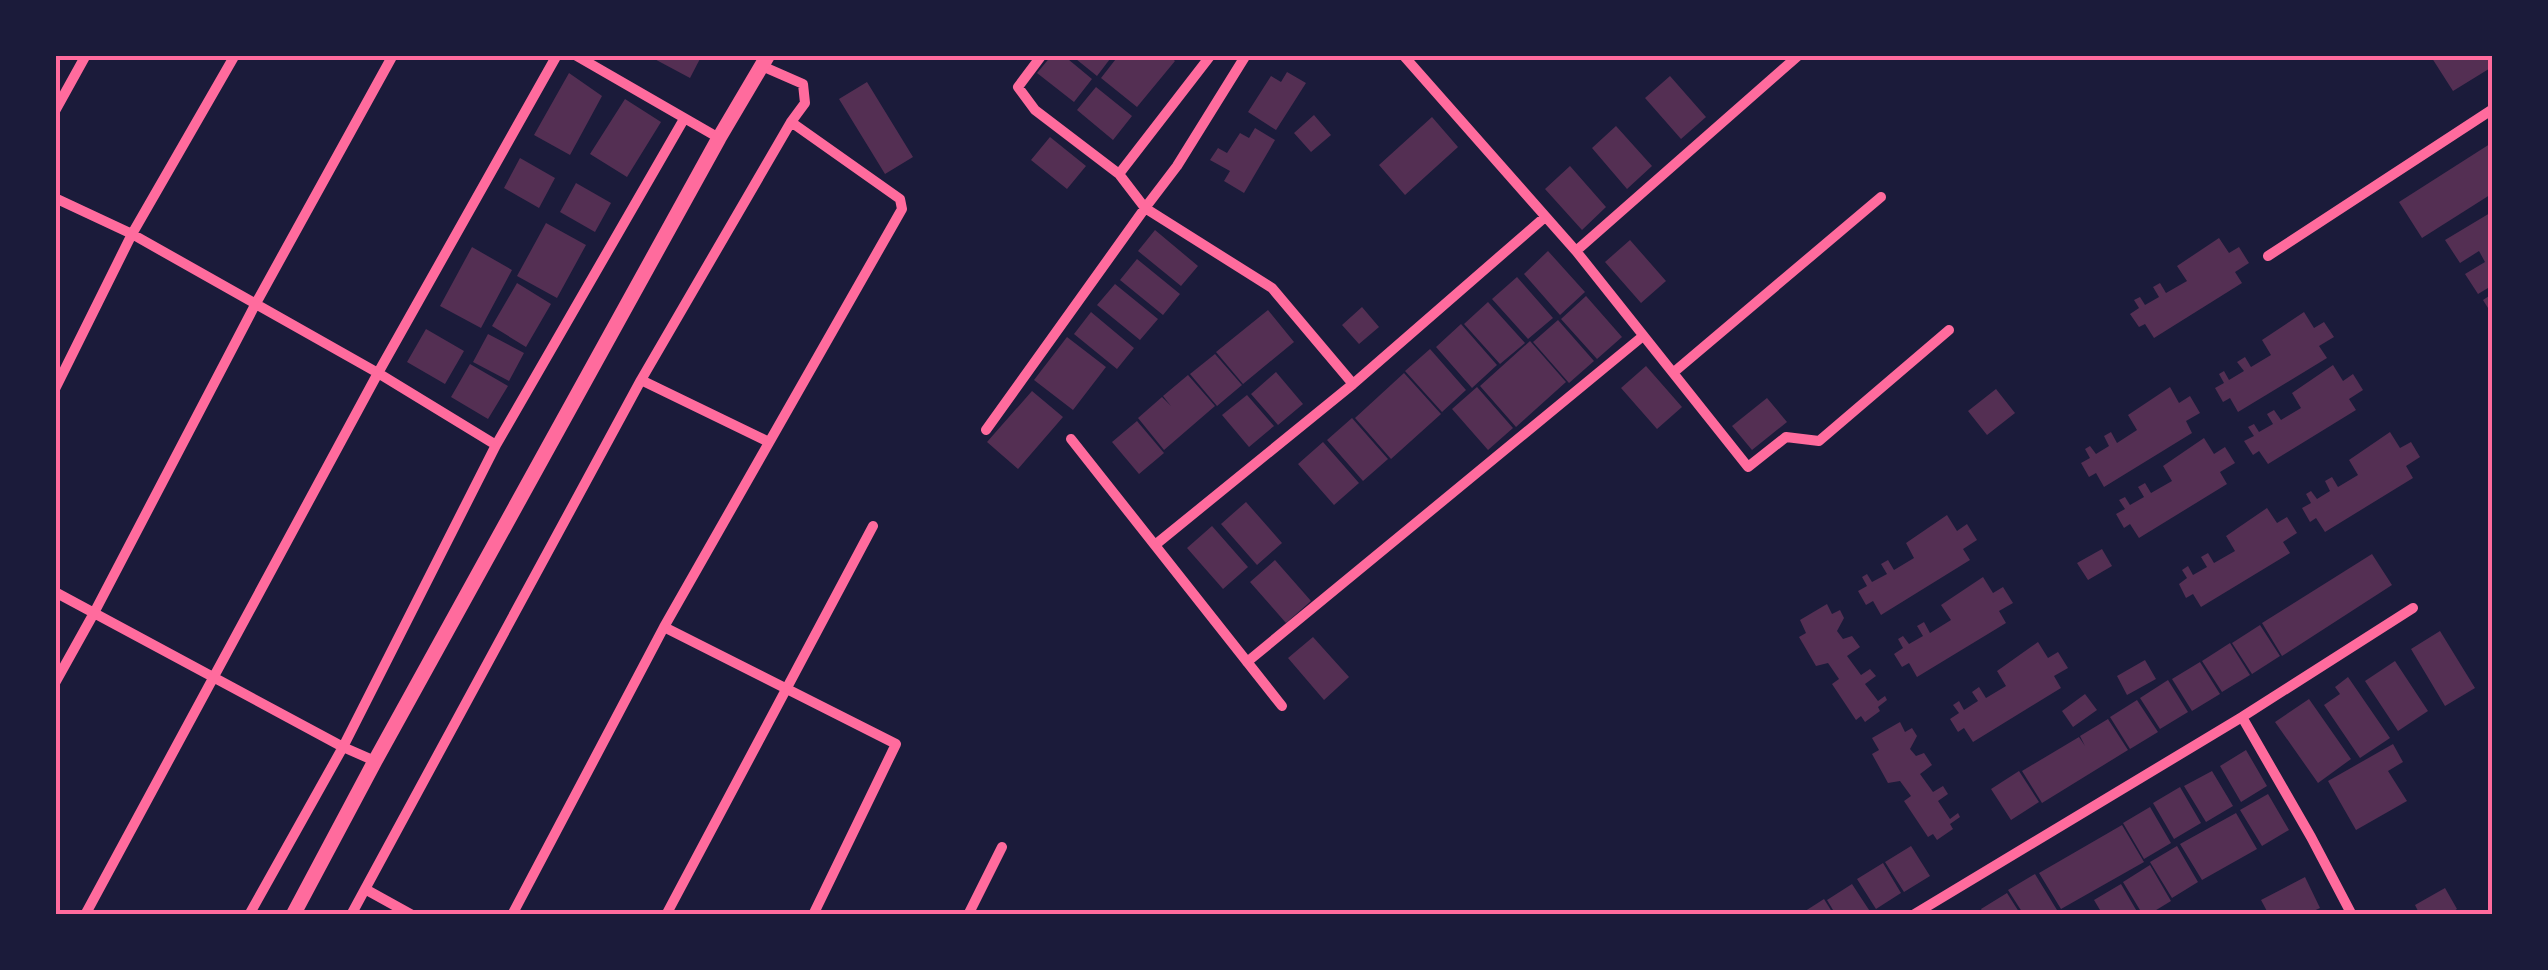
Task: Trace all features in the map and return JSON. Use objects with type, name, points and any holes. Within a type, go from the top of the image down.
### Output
[{"type":"street","points":[[55,111],[86,55]]},
{"type":"street","points":[[55,389],[132,234],[235,55]]},
{"type":"street","points":[[55,683],[255,304],[393,55]]},
{"type":"street","points":[[85,915],[378,373],[557,55]]},
{"type":"street","points":[[575,55],[719,138]]},
{"type":"street","points":[[1042,55],[1018,87],[1035,110],[1119,174],[1145,208],[1272,288],[1353,384]]},
{"type":"street","points":[[1119,174],[1211,55]]},
{"type":"street","points":[[986,430],[1177,166],[1246,55]]},
{"type":"street","points":[[1403,55],[1576,251],[1748,466],[1786,437],[1818,441],[1948,330]]},
{"type":"street","points":[[1576,251],[1799,55]]},
{"type":"street","points":[[294,915],[374,761],[765,60],[803,84],[805,103],[641,380],[351,915]]},
{"type":"street","points":[[2268,256],[2493,109]]},
{"type":"street","points":[[249,915],[344,747],[496,445],[684,119]]},
{"type":"street","points":[[512,915],[664,627],[902,209],[900,199],[791,122]]},
{"type":"street","points":[[1674,372],[1880,197]]},
{"type":"street","points":[[55,198],[132,234],[378,373],[496,445]]},
{"type":"street","points":[[1155,544],[1353,384],[1545,217]]},
{"type":"street","points":[[1248,662],[1643,336]]},
{"type":"street","points":[[641,380],[769,442]]},
{"type":"street","points":[[1071,438],[1282,706]]},
{"type":"street","points":[[666,915],[873,526]]},
{"type":"street","points":[[55,592],[374,761]]},
{"type":"street","points":[[1914,915],[2242,717],[2413,608]]},
{"type":"street","points":[[664,627],[896,744],[813,915]]},
{"type":"street","points":[[2242,717],[2352,915]]},
{"type":"street","points":[[968,915],[1002,848]]},
{"type":"street","points":[[364,889],[412,915]]},
{"type":"building","points":[[647,55],[702,55],[690,78]]},
{"type":"building","points":[[1052,55],[1063,55],[1092,79],[1074,102],[1037,73]]},
{"type":"building","points":[[1071,55],[1113,55],[1097,76]]},
{"type":"building","points":[[1119,55],[1168,55],[1175,61],[1137,107],[1101,78]]},
{"type":"building","points":[[2430,55],[2485,55],[2492,67],[2453,91]]},
{"type":"building","points":[[1287,72],[1306,83],[1276,130],[1248,112],[1271,76],[1281,82]]},
{"type":"building","points":[[569,73],[602,96],[570,155],[534,135]]},
{"type":"building","points":[[1670,76],[1706,117],[1681,139],[1645,98]]},
{"type":"building","points":[[867,82],[913,157],[885,174],[839,99]]},
{"type":"building","points":[[1096,87],[1132,116],[1113,140],[1077,110]]},
{"type":"building","points":[[625,99],[661,122],[627,177],[590,154]]},
{"type":"building","points":[[1314,115],[1331,135],[1311,152],[1294,133]]},
{"type":"building","points":[[1432,117],[1458,147],[1405,195],[1379,165]]},
{"type":"building","points":[[1616,126],[1652,166],[1627,189],[1592,148]]},
{"type":"building","points":[[1255,128],[1275,140],[1244,193],[1224,181],[1230,171],[1210,160],[1218,148],[1227,153],[1240,133],[1249,138]]},
{"type":"building","points":[[1050,137],[1086,166],[1067,189],[1031,160]]},
{"type":"building","points":[[2493,142],[2493,193],[2422,238],[2399,202]]},
{"type":"building","points":[[520,158],[555,178],[539,208],[504,188]]},
{"type":"building","points":[[1570,166],[1606,207],[1582,230],[1545,189]]},
{"type":"building","points":[[576,183],[611,203],[595,232],[560,212]]},
{"type":"building","points":[[2490,213],[2493,316],[2483,300],[2492,294],[2488,288],[2478,294],[2465,274],[2485,262],[2479,251],[2460,263],[2445,240]]},
{"type":"building","points":[[546,223],[586,245],[557,298],[517,276]]},
{"type":"building","points":[[1155,230],[1198,266],[1181,286],[1138,251]]},
{"type":"building","points":[[2219,238],[2229,253],[2239,247],[2249,263],[2235,272],[2242,283],[2154,338],[2145,324],[2139,327],[2130,314],[2139,308],[2134,300],[2140,297],[2145,305],[2159,297],[2153,287],[2160,283],[2166,293],[2187,281],[2177,266]]},
{"type":"building","points":[[1630,240],[1666,281],[1641,303],[1605,262]]},
{"type":"building","points":[[472,247],[512,270],[481,328],[440,306]]},
{"type":"building","points":[[1548,251],[1585,292],[1560,315],[1524,274]]},
{"type":"building","points":[[1137,259],[1180,294],[1163,315],[1120,280]]},
{"type":"building","points":[[1517,277],[1553,318],[1528,339],[1492,299]]},
{"type":"building","points":[[517,283],[551,304],[526,347],[492,326]]},
{"type":"building","points":[[1115,284],[1158,319],[1140,340],[1097,305]]},
{"type":"building","points":[[1586,296],[1622,337],[1597,359],[1561,319]]},
{"type":"building","points":[[1488,302],[1525,343],[1500,364],[1464,324]]},
{"type":"building","points":[[1362,307],[1379,327],[1359,344],[1342,325]]},
{"type":"building","points":[[1268,310],[1294,342],[1243,384],[1216,352]]},
{"type":"building","points":[[1091,312],[1134,348],[1117,369],[1074,334]]},
{"type":"building","points":[[2304,312],[2314,328],[2324,322],[2334,337],[2319,346],[2327,358],[2238,412],[2230,398],[2223,402],[2215,388],[2224,383],[2219,374],[2224,371],[2229,380],[2244,371],[2237,362],[2245,357],[2251,367],[2271,355],[2262,340]]},
{"type":"building","points":[[1558,320],[1594,361],[1569,383],[1533,342]]},
{"type":"building","points":[[1461,324],[1497,365],[1472,388],[1436,347]]},
{"type":"building","points":[[426,329],[464,351],[445,384],[407,362]]},
{"type":"building","points":[[488,334],[524,353],[509,381],[473,362]]},
{"type":"building","points":[[1067,337],[1106,367],[1073,410],[1034,380]]},
{"type":"building","points":[[1530,341],[1566,382],[1516,427],[1480,386]]},
{"type":"building","points":[[1430,349],[1466,390],[1442,412],[1405,371]]},
{"type":"building","points":[[1215,354],[1242,385],[1217,406],[1190,374]]},
{"type":"building","points":[[470,364],[508,386],[488,419],[451,397]]},
{"type":"building","points":[[2333,365],[2343,381],[2353,374],[2363,390],[2349,399],[2356,410],[2268,464],[2259,451],[2253,455],[2244,441],[2254,436],[2248,427],[2254,424],[2259,432],[2273,424],[2267,414],[2274,410],[2281,420],[2301,408],[2292,393]]},
{"type":"building","points":[[1646,366],[1682,407],[1657,429],[1621,388]]},
{"type":"building","points":[[1276,372],[1303,404],[1278,425],[1251,394]]},
{"type":"building","points":[[1404,373],[1441,414],[1391,459],[1355,418]]},
{"type":"building","points":[[1188,375],[1215,406],[1164,450],[1138,418],[1162,397],[1171,406],[1163,396]]},
{"type":"building","points":[[1477,387],[1513,428],[1488,450],[1452,409]]},
{"type":"building","points":[[2170,387],[2179,403],[2190,396],[2200,413],[2186,421],[2192,433],[2104,487],[2096,473],[2089,477],[2081,463],[2090,458],[2085,449],[2090,446],[2096,454],[2109,446],[2104,436],[2111,432],[2117,443],[2137,430],[2128,415]]},
{"type":"building","points":[[1996,389],[2015,413],[1987,435],[1968,411]]},
{"type":"building","points":[[1032,391],[1063,417],[1018,469],[987,442]]},
{"type":"building","points":[[1247,395],[1274,426],[1249,447],[1222,415]]},
{"type":"building","points":[[1767,398],[1787,422],[1752,450],[1732,426]]},
{"type":"building","points":[[1352,418],[1388,459],[1363,481],[1327,440]]},
{"type":"building","points":[[1137,421],[1164,453],[1139,474],[1112,442]]},
{"type":"building","points":[[2390,432],[2400,448],[2411,442],[2420,457],[2406,466],[2413,478],[2325,532],[2316,518],[2310,522],[2302,508],[2311,503],[2306,494],[2311,491],[2317,499],[2330,491],[2325,481],[2332,477],[2338,487],[2358,475],[2349,460]]},
{"type":"building","points":[[2204,438],[2214,454],[2225,447],[2235,463],[2220,472],[2227,484],[2139,538],[2130,524],[2124,528],[2116,514],[2125,509],[2119,500],[2125,497],[2130,505],[2144,497],[2138,487],[2145,483],[2151,493],[2172,481],[2163,466]]},
{"type":"building","points":[[1323,442],[1359,483],[1334,505],[1298,464]]},
{"type":"building","points":[[1246,502],[1282,543],[1257,565],[1221,524]]},
{"type":"building","points":[[2267,508],[2277,523],[2287,517],[2297,533],[2283,542],[2290,553],[2201,607],[2193,594],[2186,598],[2179,584],[2187,578],[2182,570],[2188,566],[2193,575],[2207,567],[2201,557],[2208,553],[2214,563],[2235,551],[2226,536]]},
{"type":"building","points":[[1947,515],[1957,531],[1967,524],[1977,540],[1963,549],[1970,560],[1881,615],[1873,601],[1866,605],[1858,591],[1867,586],[1862,577],[1867,574],[1872,582],[1887,574],[1881,564],[1888,560],[1894,570],[1914,558],[1906,543]]},
{"type":"building","points":[[1212,526],[1248,567],[1223,589],[1187,548]]},
{"type":"building","points":[[2102,549],[2112,566],[2088,580],[2077,563]]},
{"type":"building","points":[[2372,554],[2392,585],[2282,656],[2262,623]]},
{"type":"building","points":[[1275,560],[1311,601],[1286,623],[1250,582]]},
{"type":"building","points":[[1983,577],[1993,593],[2003,587],[2013,603],[1999,611],[2006,623],[1917,677],[1909,663],[1902,667],[1894,654],[1903,648],[1898,639],[1903,636],[1909,644],[1923,636],[1917,626],[1924,622],[1930,633],[1951,620],[1941,605]]},
{"type":"building","points":[[1827,604],[1832,614],[1840,610],[1844,618],[1837,631],[1843,639],[1852,636],[1860,647],[1847,656],[1861,675],[1870,669],[1876,676],[1865,684],[1878,701],[1885,696],[1887,700],[1865,722],[1861,716],[1856,720],[1832,684],[1839,679],[1828,663],[1816,666],[1799,637],[1806,633],[1800,620]]},
{"type":"building","points":[[2260,625],[2280,656],[2252,674],[2232,643]]},
{"type":"building","points":[[2440,631],[2475,688],[2445,706],[2411,649]]},
{"type":"building","points":[[1313,637],[1349,677],[1324,700],[1288,658]]},
{"type":"building","points":[[2038,642],[2048,658],[2058,652],[2068,668],[2054,676],[2061,688],[1973,742],[1964,728],[1958,732],[1950,719],[1959,713],[1953,705],[1959,701],[1964,710],[1978,701],[1972,692],[1979,687],[1986,698],[2006,686],[1997,671]]},
{"type":"building","points":[[2230,643],[2250,675],[2222,692],[2202,661]]},
{"type":"building","points":[[2145,660],[2156,679],[2127,695],[2117,676]]},
{"type":"building","points":[[2395,661],[2428,711],[2398,731],[2365,681]]},
{"type":"building","points":[[2200,662],[2220,694],[2192,711],[2172,679]]},
{"type":"building","points":[[2348,677],[2390,738],[2360,758],[2324,705],[2340,694],[2335,687]]},
{"type":"building","points":[[2168,680],[2188,712],[2160,729],[2140,698]]},
{"type":"building","points":[[2085,694],[2097,710],[2073,727],[2062,711]]},
{"type":"building","points":[[2309,699],[2351,759],[2318,783],[2275,722]]},
{"type":"building","points":[[2137,700],[2158,732],[2130,749],[2110,717]]},
{"type":"building","points":[[2108,719],[2128,750],[2042,803],[2022,771],[2079,737],[2085,746],[2080,736]]},
{"type":"building","points":[[1900,722],[1905,732],[1912,728],[1917,736],[1910,749],[1916,756],[1924,753],[1932,765],[1920,774],[1933,792],[1943,786],[1948,794],[1938,801],[1950,819],[1958,813],[1960,817],[1950,824],[1953,829],[1937,840],[1933,834],[1928,837],[1904,801],[1911,796],[1900,781],[1888,783],[1872,754],[1879,750],[1872,738]]},
{"type":"building","points":[[2393,744],[2403,762],[2388,771],[2407,801],[2356,830],[2328,781]]},
{"type":"building","points":[[2246,750],[2267,786],[2241,802],[2220,766]]},
{"type":"building","points":[[2019,771],[2039,802],[2011,820],[1991,789]]},
{"type":"building","points":[[2212,771],[2233,806],[2206,822],[2184,786]]},
{"type":"building","points":[[2180,787],[2201,823],[2174,839],[2153,803]]},
{"type":"building","points":[[2268,794],[2289,830],[2262,846],[2240,810]]},
{"type":"building","points":[[2150,807],[2171,843],[2144,859],[2123,823]]},
{"type":"building","points":[[2236,813],[2257,849],[2202,880],[2180,844]]},
{"type":"building","points":[[2122,825],[2144,862],[2061,909],[2039,873]]},
{"type":"building","points":[[1911,846],[1930,876],[1904,892],[1885,862]]},
{"type":"building","points":[[2177,846],[2198,882],[2172,898],[2150,862]]},
{"type":"building","points":[[1883,863],[1901,893],[1876,909],[1857,879]]},
{"type":"building","points":[[2150,865],[2171,901],[2143,915],[2123,882]]},
{"type":"building","points":[[2035,874],[2057,910],[2048,915],[2024,915],[2008,890]]},
{"type":"building","points":[[2305,877],[2320,908],[2305,915],[2269,915],[2261,900]]},
{"type":"building","points":[[1852,884],[1871,913],[1836,915],[1827,900]]},
{"type":"building","points":[[2121,884],[2139,915],[2103,915],[2094,900]]},
{"type":"building","points":[[2445,888],[2457,909],[2448,915],[2420,915],[2415,905]]},
{"type":"building","points":[[2007,893],[2021,915],[1984,915],[1981,909]]},
{"type":"building","points":[[1824,899],[1834,915],[1799,915]]}]
